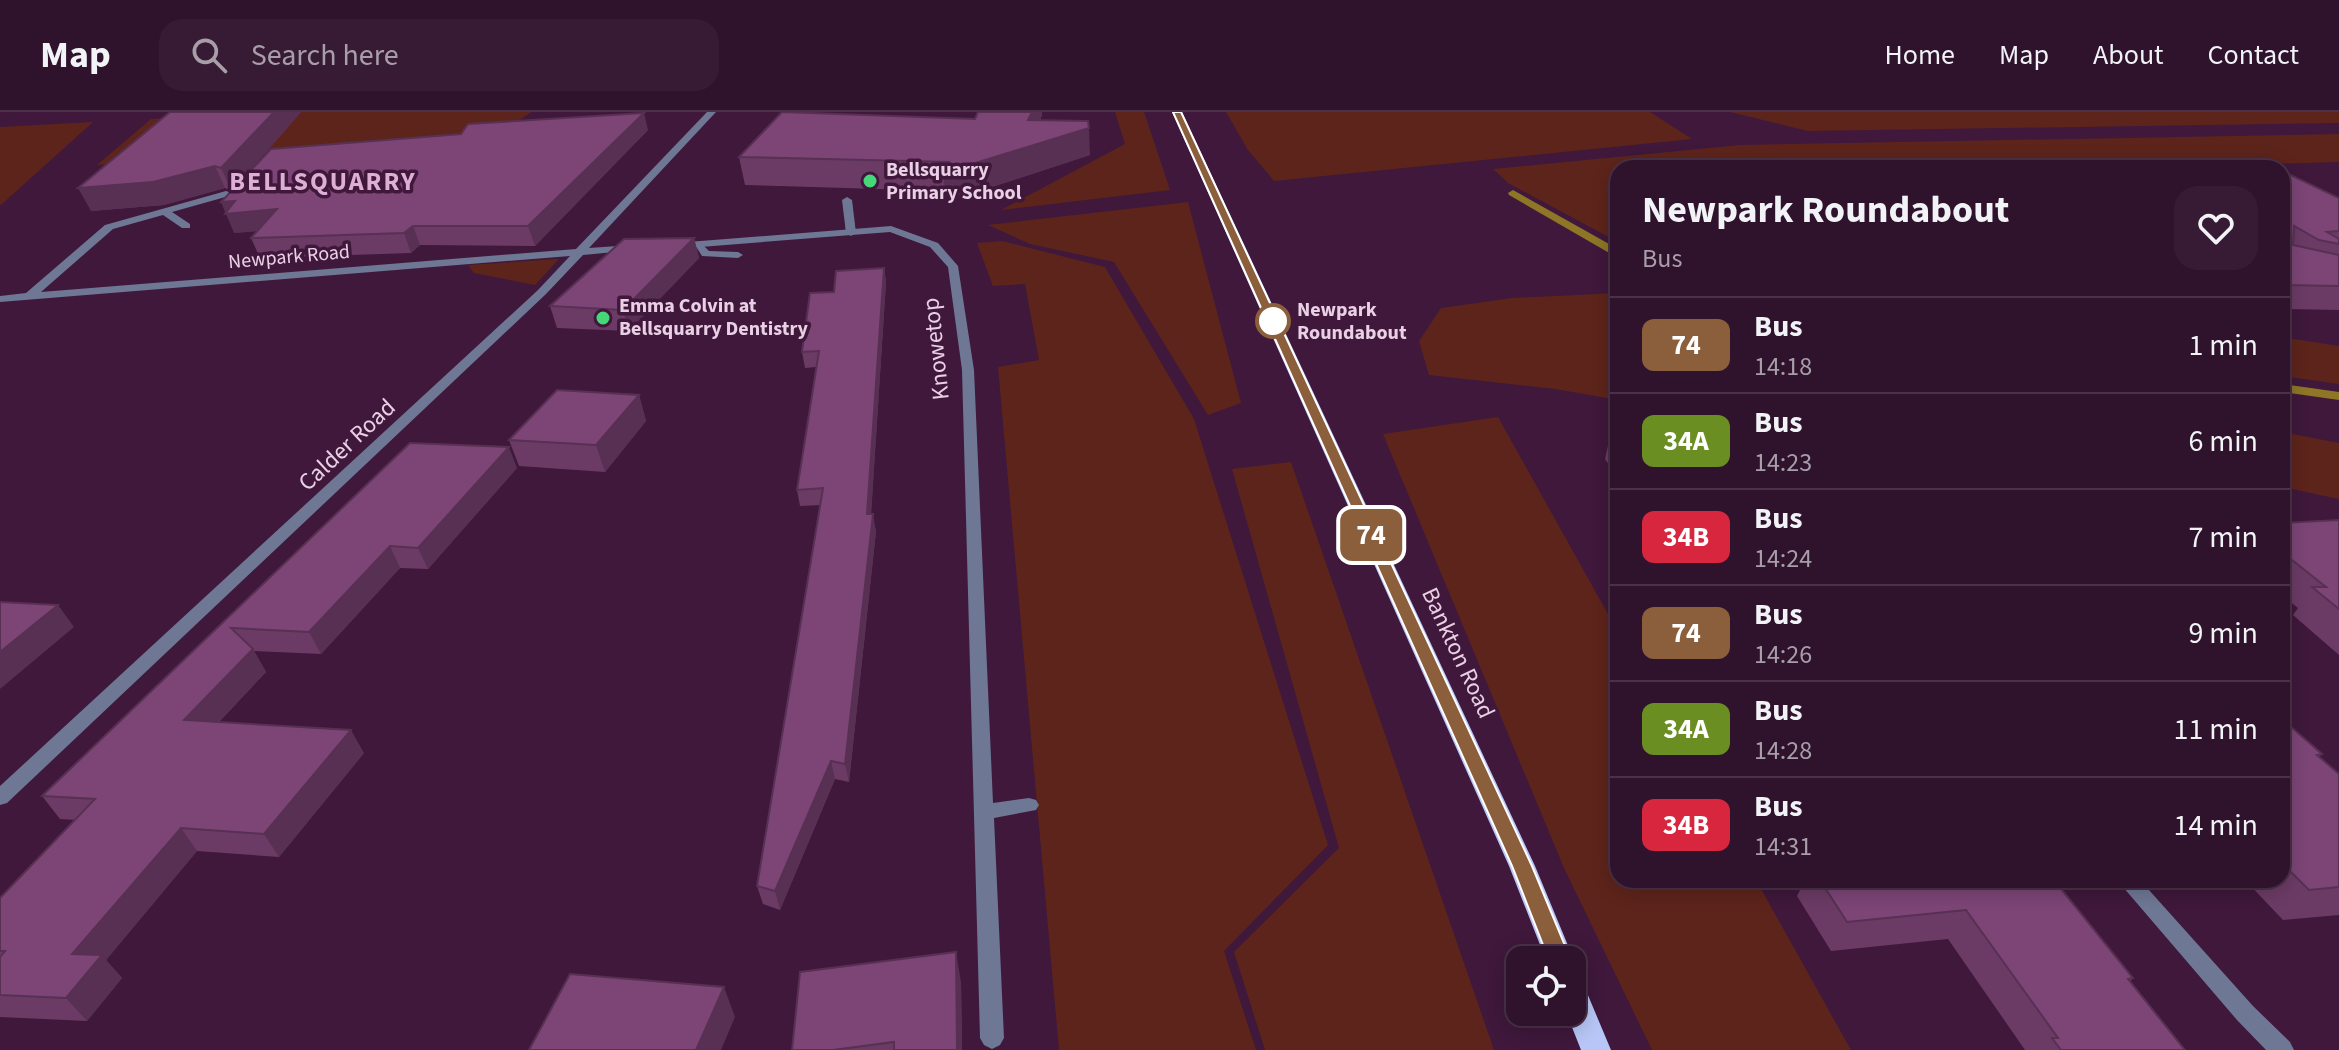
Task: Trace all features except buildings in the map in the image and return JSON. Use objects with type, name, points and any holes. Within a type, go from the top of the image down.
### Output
[{"type":"main road","name":"Bankton Road","points":[[1177,112],[1522,866],[1554,946]]},
{"type":"main road","points":[[1586,1025],[1596,1050]]},
{"type":"street","name":"Calder Road","points":[[3,793],[542,292],[712,112]]},
{"type":"street","points":[[29,297],[109,227],[226,194]]},
{"type":"street","points":[[847,200],[851,233]]},
{"type":"street","points":[[164,211],[186,226]]},
{"type":"street","name":"Knowetop","points":[[655,247],[891,229],[934,245],[953,266],[968,370],[992,1038]]},
{"type":"street","points":[[700,245],[706,254],[738,255]]},
{"type":"street","points":[[580,251],[640,248]]},
{"type":"street","name":"Newpark Road","points":[[0,299],[580,251]]},
{"type":"street","points":[[984,812],[1029,805]]},
{"type":"street","points":[[2134,888],[2282,1050]]},
{"type":"shaded area","points":[[264,112],[531,112],[500,135],[97,165],[151,119]]},
{"type":"shaded area","points":[[1115,112],[1144,112],[1170,190],[1001,210],[1125,144]]},
{"type":"shaded area","points":[[1226,112],[1650,112],[1692,139],[1274,181],[1248,150]]},
{"type":"shaded area","points":[[1730,112],[2339,112],[2339,123],[1808,131]]},
{"type":"shaded area","points":[[93,122],[2,204],[0,205],[0,127]]},
{"type":"shaded area","points":[[2339,134],[2339,162],[1610,160],[1610,238],[1508,183],[1493,169],[1740,145]]},
{"type":"shaded area","points":[[1188,202],[1241,403],[1208,415],[1114,262],[1030,244],[988,225]]},
{"type":"shaded area","points":[[1002,241],[1105,267],[1194,419],[1328,845],[1224,951],[1256,1050],[1059,1050],[998,367],[1039,360],[1025,284],[993,286],[977,243]]},
{"type":"shaded area","points":[[559,259],[535,285],[474,273],[468,265]]},
{"type":"shaded area","points":[[1610,293],[1610,399],[1555,389],[1429,375],[1419,341],[1441,308],[1512,298]]},
{"type":"shaded area","points":[[2290,338],[2339,346],[2339,384],[2290,377]]},
{"type":"shaded area","points":[[1498,417],[1610,618],[1610,888],[1760,888],[1851,1050],[1652,1050],[1564,868],[1383,434]]},
{"type":"shaded area","points":[[2290,434],[2339,443],[2339,499],[2290,489]]},
{"type":"shaded area","points":[[1291,462],[1494,1050],[1265,1050],[1234,952],[1339,848],[1232,469]]},
{"type":"waterway","points":[[1513,193],[1610,249]]},
{"type":"waterway","points":[[2290,389],[2339,396]]},
{"type":"bus line","name":"74","points":[[1177,112],[1522,866],[1554,946]]},
{"type":"place","name":"Bellsquarry Primary School","points":[[870,181]]},
{"type":"place","name":"Emma Colvin at Bellsquarry Dentistry","points":[[603,318]]},
{"type":"place","name":"Newpark Roundabout","points":[[1273,321]]},
{"type":"district","name":"BELLSQUARRY","points":[[323,181]]}]
